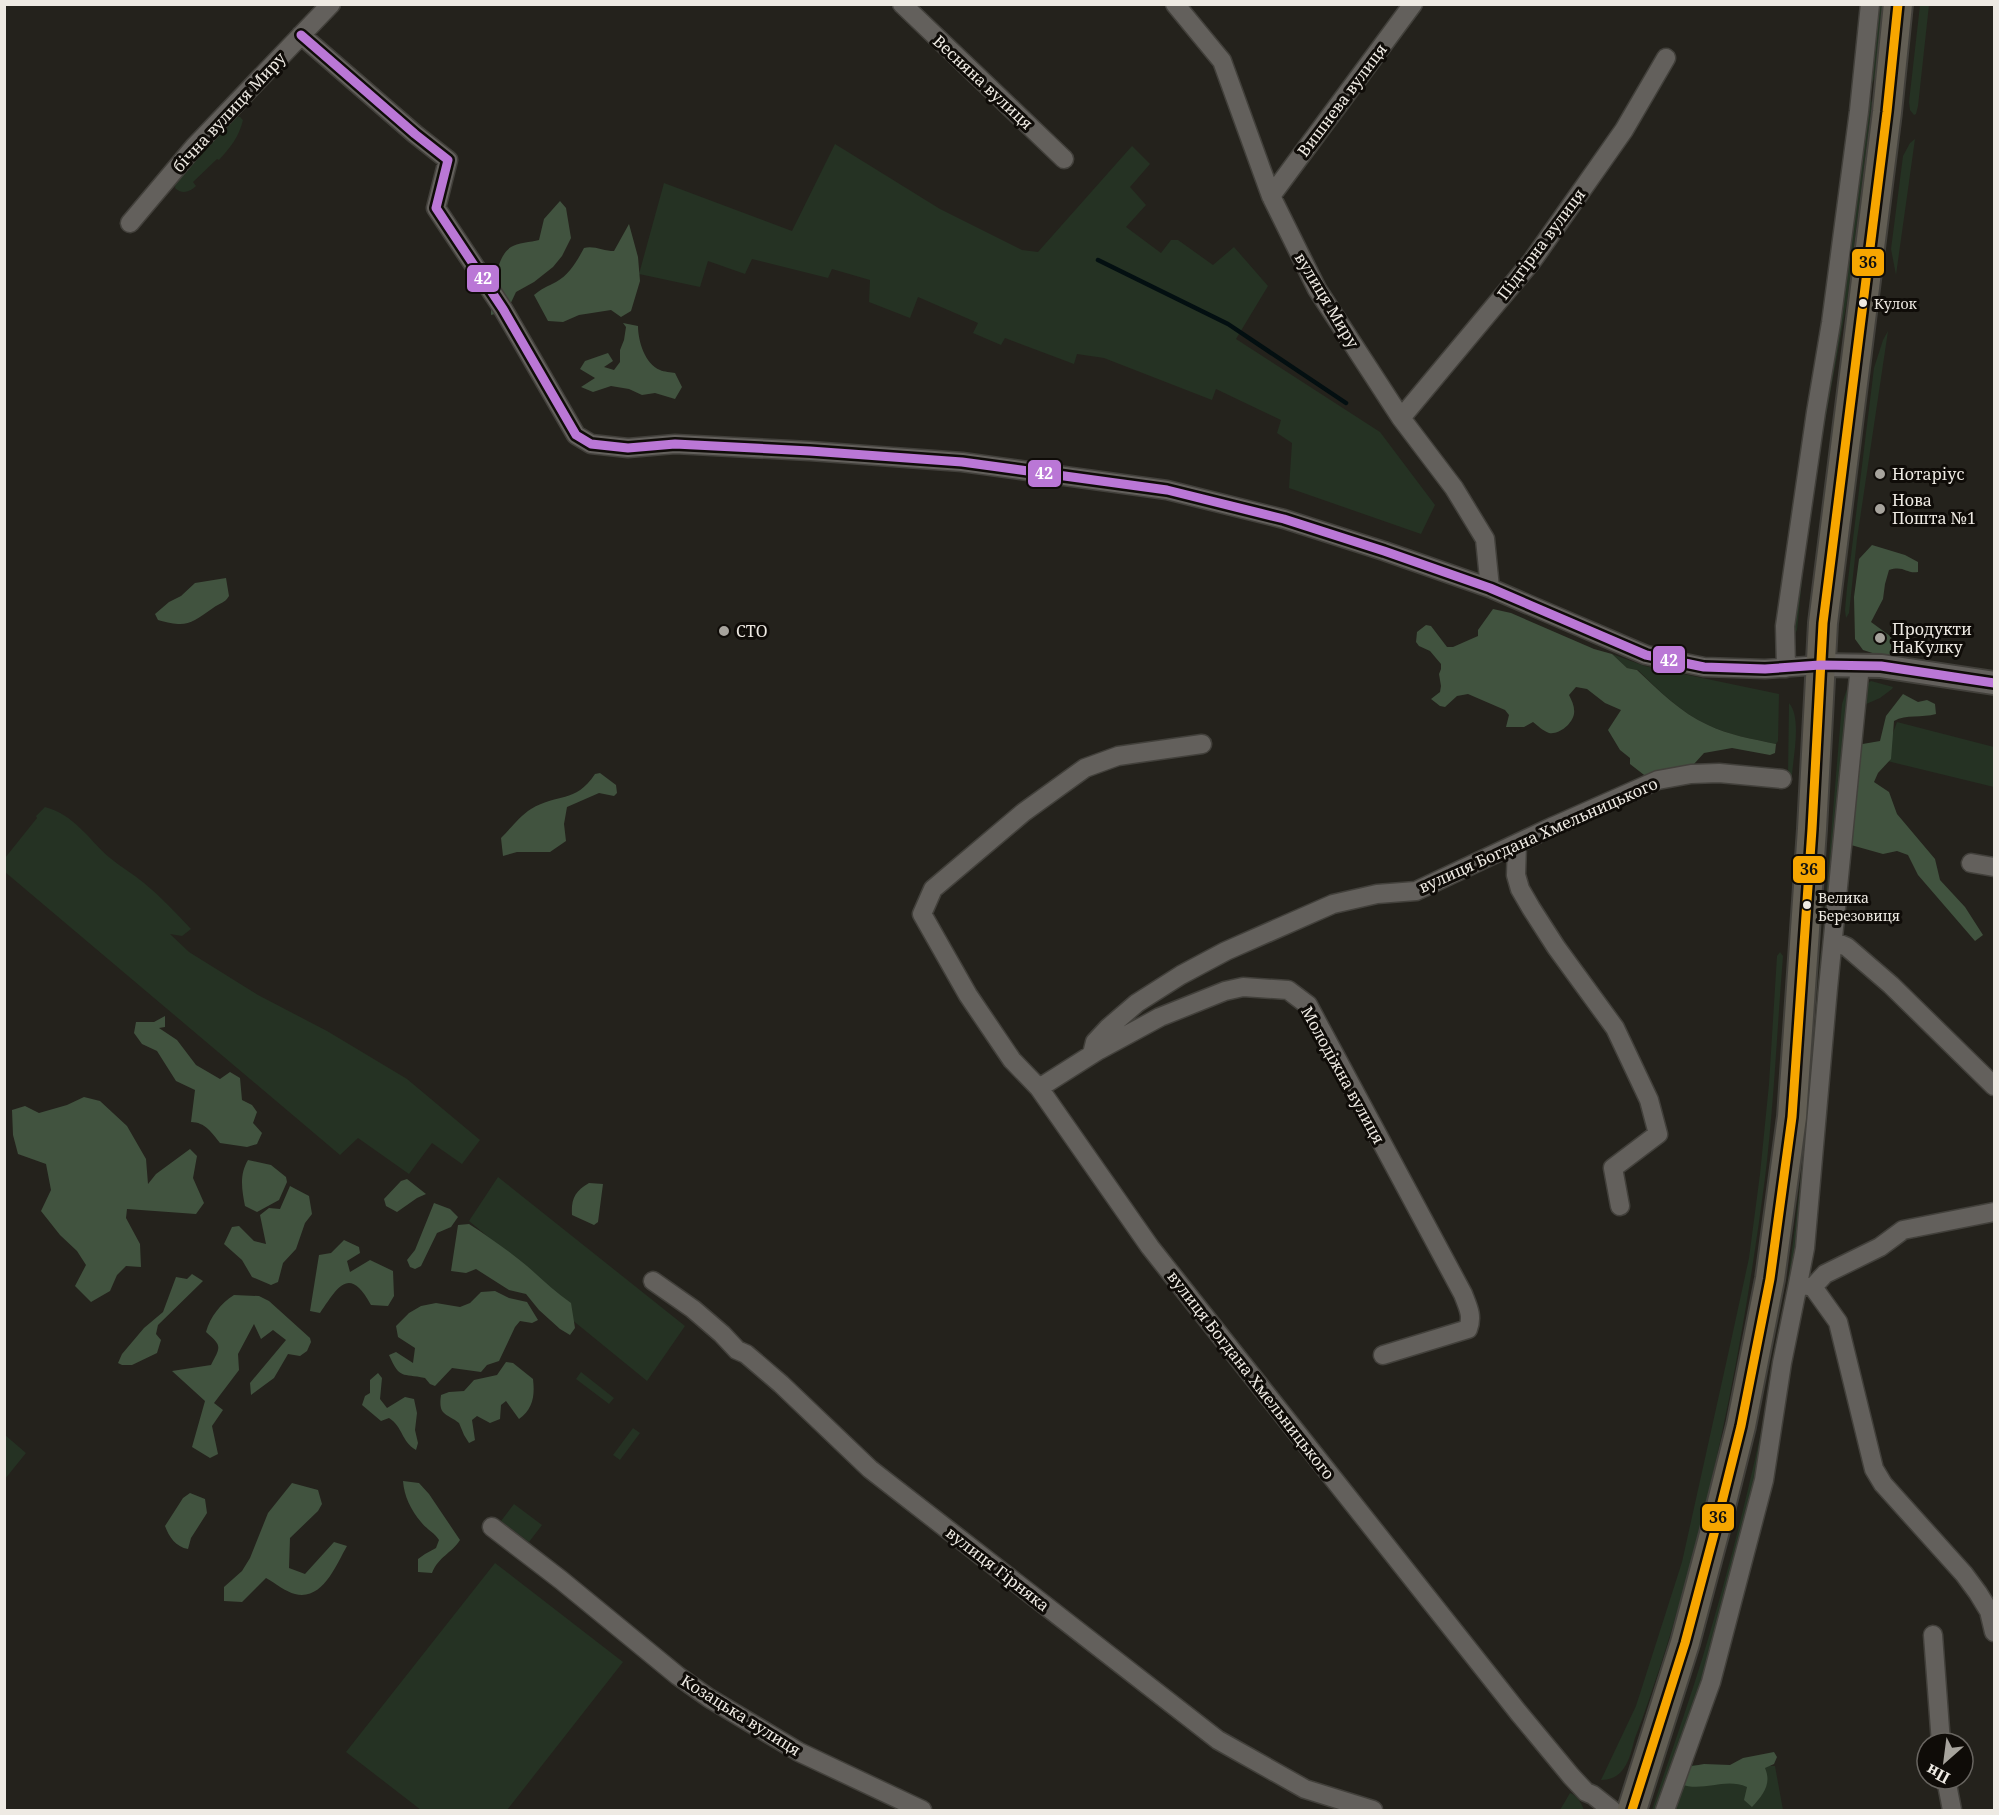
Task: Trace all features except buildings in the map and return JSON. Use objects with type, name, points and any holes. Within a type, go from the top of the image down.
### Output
[{"type":"highway","points":[[1632,1810],[1685,1643],[1714,1534],[1741,1426],[1770,1279],[1792,1117],[1812,828],[1823,623],[1887,112],[1898,4]]},
{"type":"street","name":"бічна вулиця Миру","points":[[130,223],[194,147],[331,4]]},
{"type":"street","name":"Весняна вулиця","points":[[902,4],[1064,159]]},
{"type":"street","name":"вулиця Миру","points":[[1175,4],[1221,61],[1271,196],[1317,289],[1401,418],[1454,488],[1485,539],[1490,588]]},
{"type":"street","name":"Вишнева вулиця","points":[[1271,196],[1413,4]]},
{"type":"street","points":[[1786,668],[1785,626],[1831,323],[1859,111],[1870,4]]},
{"type":"street","points":[[301,35],[448,160],[436,208],[503,309],[576,435],[591,444],[628,448],[675,444],[962,462],[1167,490],[1284,519],[1490,588],[1646,655],[1704,667],[1765,669],[1860,665],[1914,670],[1995,683]]},
{"type":"street","name":"Підгірна вулиця","points":[[1401,418],[1532,261],[1624,130],[1666,58]]},
{"type":"street","points":[[1665,1810],[1711,1682],[1764,1480],[1782,1363],[1805,1286],[1805,1248],[1860,665]]},
{"type":"street","name":"вулиця Богдана Хмельницького","points":[[1202,744],[1118,756],[1084,768],[1024,812],[933,890],[922,914],[968,995],[1012,1060],[1039,1089],[1150,1246],[1518,1712],[1586,1792],[1612,1810]]},
{"type":"street","name":"вулиця Богдана Хмельницького","points":[[1092,1054],[1095,1042],[1108,1028],[1137,1003],[1181,975],[1226,951],[1333,904],[1377,894],[1416,891],[1658,780],[1691,774],[1719,773],[1782,779]]},
{"type":"street","points":[[1517,844],[1516,875],[1520,889],[1556,947],[1615,1028],[1649,1100],[1658,1134],[1613,1168],[1620,1206]]},
{"type":"street","points":[[1971,862],[1995,867]]},
{"type":"street","points":[[1833,941],[1847,947],[1891,986],[1995,1086]]},
{"type":"street","name":"Молодіжна вулиця","points":[[1039,1089],[1092,1054],[1160,1017],[1225,991],[1243,987],[1288,990],[1308,1005],[1470,1311],[1471,1321],[1468,1329],[1383,1355]]},
{"type":"street","points":[[1805,1286],[1880,1247],[1902,1230],[1995,1212]]},
{"type":"street","name":"вулиця Гірняка","points":[[652,1281],[693,1310],[737,1350],[746,1354],[781,1384],[870,1469],[1218,1740],[1305,1789],[1373,1810]]},
{"type":"street","points":[[1805,1286],[1838,1322],[1874,1469],[1883,1484],[1964,1574],[1989,1611],[1995,1632]]},
{"type":"street","name":"Козацька вулиця","points":[[492,1527],[579,1594],[678,1676],[709,1698],[799,1752],[922,1810]]},
{"type":"street","points":[[1933,1635],[1940,1731]]},
{"type":"street","points":[[1948,1791],[1952,1810]]},
{"type":"green space","points":[[1873,5],[1883,5],[1875,77],[1870,88]]},
{"type":"green space","points":[[1920,5],[1929,5],[1918,106],[1914,115],[1910,110],[1909,102]]},
{"type":"green space","points":[[1871,99],[1847,301],[1817,466],[1806,541],[1797,630],[1793,638],[1789,637],[1866,100]]},
{"type":"green space","points":[[234,117],[240,117],[243,120],[230,147],[219,160],[217,159],[193,182],[196,186],[194,188],[186,192],[175,188],[176,177]]},
{"type":"green space","points":[[1915,139],[1896,275],[1891,249],[1903,156]]},
{"type":"green space","points":[[835,144],[940,209],[1022,250],[1038,252],[1132,146],[1150,164],[1130,187],[1146,205],[1126,227],[1161,253],[1171,240],[1178,240],[1213,265],[1234,247],[1268,286],[1236,339],[1380,432],[1435,505],[1421,534],[1289,488],[1292,443],[1277,433],[1281,420],[1216,389],[1212,400],[1104,358],[1077,354],[1074,364],[1005,338],[1001,345],[973,333],[978,323],[918,297],[910,318],[869,302],[870,280],[832,269],[828,278],[752,259],[745,274],[708,261],[700,287],[639,274],[664,183],[792,231]]},
{"type":"green space","points":[[560,201],[566,208],[571,238],[562,256],[553,267],[534,282],[516,292],[507,311],[491,315],[495,278],[501,259],[511,247],[539,240],[544,219]]},
{"type":"green space","points":[[629,224],[638,257],[640,281],[631,311],[621,317],[611,310],[579,315],[563,322],[548,321],[534,295],[565,276],[584,248],[614,251]]},
{"type":"green space","points":[[623,323],[638,326],[641,345],[650,363],[660,370],[675,373],[682,387],[675,399],[655,393],[642,395],[629,389],[611,386],[593,392],[581,387],[595,378],[580,369],[585,361],[608,353],[613,361],[604,367],[614,370],[620,362],[620,350],[626,327]]},
{"type":"green space","points":[[1888,331],[1857,539],[1849,613],[1846,618],[1847,588],[1874,368]]},
{"type":"green space","points":[[1872,545],[1905,555],[1918,562],[1918,572],[1898,568],[1889,570],[1883,599],[1871,622],[1905,647],[1900,658],[1885,657],[1863,650],[1855,639],[1854,597],[1859,559]]},
{"type":"green space","points":[[226,578],[229,596],[224,602],[199,618],[182,624],[158,620],[155,614],[195,583]]},
{"type":"green space","points":[[1493,609],[1511,613],[1594,649],[1612,654],[1627,668],[1637,670],[1670,701],[1688,714],[1732,734],[1776,744],[1775,753],[1770,755],[1732,748],[1704,753],[1694,764],[1648,778],[1630,764],[1630,758],[1620,750],[1608,730],[1621,710],[1605,703],[1587,689],[1576,687],[1569,695],[1574,709],[1573,718],[1564,728],[1553,733],[1545,731],[1533,722],[1524,727],[1506,727],[1509,715],[1505,710],[1468,694],[1457,696],[1445,707],[1440,706],[1431,699],[1440,692],[1441,664],[1430,651],[1416,642],[1417,632],[1426,625],[1431,626],[1447,647],[1453,647],[1478,636],[1478,630]]},
{"type":"green space","points":[[1612,654],[1645,666],[1779,694],[1778,741],[1776,744],[1741,736],[1698,720],[1670,700],[1638,670],[1627,668]]},
{"type":"green space","points":[[1871,681],[1893,687],[1880,698],[1864,705],[1868,683]]},
{"type":"green space","points":[[1852,687],[1827,925],[1824,918],[1842,704],[1847,689]]},
{"type":"green space","points":[[1903,694],[1918,702],[1927,700],[1935,704],[1936,714],[1894,721],[1891,759],[1878,773],[1874,782],[1889,792],[1897,814],[1935,859],[1940,880],[1965,907],[1983,935],[1975,941],[1918,875],[1908,855],[1897,851],[1883,854],[1851,845],[1851,746],[1880,741],[1886,716]]},
{"type":"green space","points":[[1789,703],[1793,710],[1796,728],[1792,776],[1788,776]]},
{"type":"green space","points":[[1897,722],[1994,747],[1994,787],[1883,760]]},
{"type":"green space","points":[[600,773],[616,785],[617,793],[614,796],[599,793],[567,807],[564,824],[566,841],[550,852],[517,852],[503,856],[501,838],[523,815],[540,804],[573,794],[588,783],[595,774]]},
{"type":"green space","points":[[45,807],[73,822],[110,858],[144,883],[168,905],[191,929],[182,936],[170,934],[189,952],[258,995],[327,1031],[407,1079],[480,1140],[462,1164],[432,1143],[409,1174],[358,1138],[340,1155],[5,872],[5,858]]},
{"type":"green space","points":[[1826,944],[1800,1231],[1761,1463],[1727,1606],[1661,1810],[1652,1810],[1697,1675],[1722,1589],[1749,1487],[1771,1384],[1796,1223],[1821,952]]},
{"type":"green space","points":[[1780,952],[1783,956],[1765,1178],[1747,1300],[1724,1422],[1680,1602],[1646,1710],[1624,1768],[1617,1775],[1601,1780],[1636,1706],[1682,1562],[1749,1258],[1769,1084],[1777,956]]},
{"type":"green space","points":[[165,1016],[165,1027],[159,1028],[177,1040],[196,1065],[220,1079],[230,1072],[240,1078],[242,1100],[252,1105],[257,1112],[253,1123],[262,1133],[257,1144],[247,1147],[220,1143],[204,1126],[191,1122],[195,1090],[176,1081],[157,1051],[142,1044],[134,1033],[136,1022],[154,1022]]},
{"type":"green space","points":[[84,1097],[100,1101],[127,1126],[146,1159],[148,1184],[156,1174],[190,1149],[197,1156],[193,1178],[204,1203],[196,1214],[127,1209],[126,1218],[140,1244],[141,1267],[126,1266],[117,1275],[110,1291],[91,1302],[75,1286],[86,1265],[77,1251],[60,1235],[41,1211],[51,1190],[46,1164],[18,1154],[13,1135],[12,1110],[25,1106],[39,1113],[67,1105]]},
{"type":"green space","points":[[248,1160],[271,1165],[286,1177],[287,1182],[279,1200],[257,1212],[245,1206],[242,1177]]},
{"type":"green space","points":[[498,1177],[685,1326],[647,1381],[560,1310],[565,1301],[469,1221]]},
{"type":"green space","points":[[407,1179],[426,1194],[397,1212],[386,1206],[384,1199],[401,1181]]},
{"type":"green space","points":[[589,1183],[603,1184],[598,1222],[594,1225],[572,1215],[575,1196]]},
{"type":"green space","points":[[290,1186],[309,1196],[312,1214],[305,1223],[296,1249],[283,1263],[278,1282],[271,1285],[252,1277],[242,1260],[224,1244],[232,1227],[239,1226],[254,1241],[266,1244],[260,1215],[269,1208],[280,1209]]},
{"type":"green space","points":[[434,1203],[450,1209],[458,1217],[451,1227],[437,1233],[421,1266],[415,1269],[410,1267],[407,1260],[415,1250]]},
{"type":"green space","points":[[469,1224],[513,1255],[571,1303],[575,1328],[570,1335],[539,1310],[526,1294],[509,1290],[476,1269],[466,1273],[451,1271],[458,1225]]},
{"type":"green space","points":[[344,1240],[359,1247],[360,1253],[347,1261],[350,1272],[370,1260],[393,1271],[394,1296],[388,1306],[371,1305],[363,1293],[350,1283],[338,1288],[320,1313],[310,1311],[319,1255],[331,1253]]},
{"type":"green space","points":[[192,1274],[203,1281],[158,1325],[156,1334],[161,1340],[157,1353],[132,1365],[118,1363],[122,1354],[144,1328],[163,1312],[176,1277],[187,1279]]},
{"type":"green space","points":[[495,1291],[509,1298],[527,1302],[538,1320],[532,1323],[520,1321],[499,1361],[487,1365],[481,1372],[452,1368],[435,1386],[425,1378],[399,1372],[389,1355],[396,1352],[413,1363],[415,1348],[398,1337],[396,1326],[409,1313],[421,1306],[436,1303],[460,1307],[470,1303],[481,1292]]},
{"type":"green space","points":[[234,1295],[259,1296],[269,1301],[310,1338],[311,1342],[307,1351],[300,1356],[288,1354],[274,1378],[251,1395],[250,1383],[286,1340],[273,1330],[261,1339],[254,1324],[238,1354],[239,1370],[214,1403],[223,1410],[212,1426],[218,1454],[210,1458],[192,1447],[205,1401],[172,1371],[211,1365],[218,1347],[215,1340],[206,1332],[217,1311]]},
{"type":"green space","points":[[506,1362],[513,1363],[533,1379],[534,1391],[530,1406],[519,1419],[506,1401],[501,1405],[500,1419],[490,1423],[477,1416],[472,1420],[475,1440],[469,1443],[459,1423],[442,1410],[441,1395],[464,1391],[474,1380],[497,1375]]},
{"type":"green space","points":[[581,1372],[614,1398],[609,1404],[576,1379]]},
{"type":"green space","points":[[378,1373],[382,1378],[380,1399],[387,1408],[405,1397],[414,1399],[417,1413],[415,1430],[418,1443],[416,1450],[407,1442],[394,1422],[389,1418],[381,1421],[362,1405],[365,1396],[370,1393],[370,1380]]},
{"type":"green space","points":[[633,1428],[640,1433],[620,1460],[613,1455]]},
{"type":"green space","points":[[5,1435],[26,1453],[5,1479]]},
{"type":"green space","points":[[403,1481],[419,1483],[460,1540],[438,1563],[432,1573],[418,1572],[418,1559],[436,1548],[439,1540],[414,1513],[406,1497]]},
{"type":"green space","points":[[292,1483],[318,1490],[322,1504],[318,1511],[290,1538],[289,1568],[305,1574],[334,1542],[347,1546],[333,1571],[321,1587],[305,1595],[292,1593],[266,1578],[242,1602],[224,1601],[224,1587],[242,1571],[250,1558],[268,1513]]},
{"type":"green space","points":[[190,1493],[205,1499],[207,1513],[191,1538],[188,1549],[174,1541],[165,1526],[183,1498]]},
{"type":"green space","points":[[514,1504],[542,1525],[529,1542],[501,1521]]},
{"type":"green space","points":[[495,1563],[623,1662],[507,1810],[421,1810],[346,1752]]},
{"type":"green space","points":[[1774,1752],[1777,1757],[1774,1764],[1765,1768],[1767,1784],[1765,1789],[1752,1807],[1744,1800],[1747,1787],[1738,1784],[1697,1787],[1680,1784],[1687,1767],[1704,1764],[1730,1765],[1743,1758]]},
{"type":"green space","points":[[1685,1765],[1775,1766],[1783,1810],[1672,1810]]},
{"type":"green space","points":[[1570,1793],[1577,1798],[1584,1810],[1560,1810]]},
{"type":"waterway","points":[[1098,260],[1228,324],[1346,403]]},
{"type":"transit line","name":"36","points":[[1632,1810],[1685,1643],[1714,1534],[1741,1426],[1770,1279],[1792,1117],[1812,829],[1823,623],[1887,112],[1898,4]]},
{"type":"transit line","name":"42","points":[[301,35],[448,160],[436,208],[503,309],[576,435],[591,444],[628,448],[675,444],[962,462],[1167,490],[1284,519],[1384,551],[1490,588],[1646,655],[1704,667],[1765,669],[1820,665],[1881,666],[1994,683]]},
{"type":"place","name":"Кулок","points":[[1863,303]]},
{"type":"place","name":"Нотаріус","points":[[1880,474]]},
{"type":"place","name":"Нова Пошта №1","points":[[1880,509]]},
{"type":"place","name":"СТО","points":[[724,631]]},
{"type":"place","name":"Продукти НаКулку","points":[[1880,638]]},
{"type":"place","name":"Велика Березовиця","points":[[1807,905]]}]
